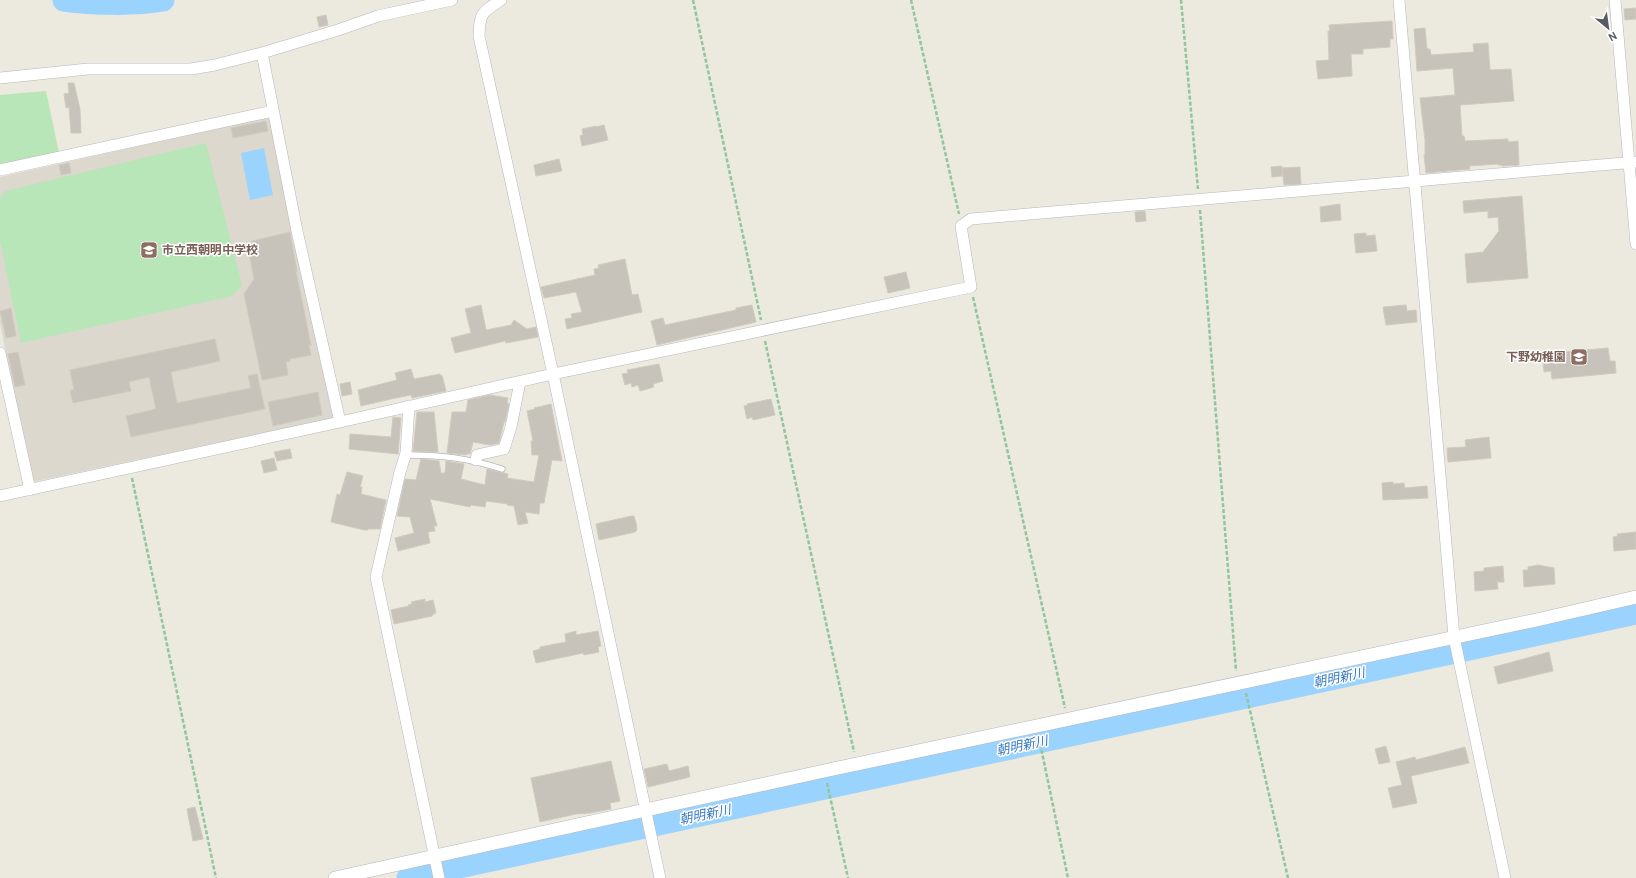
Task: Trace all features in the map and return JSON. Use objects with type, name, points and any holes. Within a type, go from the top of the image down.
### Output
[{"type":"street","points":[[0,78],[88,69],[191,69],[215,65],[262,53],[378,16],[452,0]]},
{"type":"street","points":[[501,0],[486,10],[480,18],[479,36],[553,374],[660,878]]},
{"type":"street","points":[[1399,0],[1456,642],[1505,878]]},
{"type":"street","points":[[1615,0],[1632,162],[1636,244]]},
{"type":"street","points":[[262,53],[297,231],[340,422]]},
{"type":"street","points":[[0,170],[273,111]]},
{"type":"street","points":[[0,496],[553,374],[971,287],[962,226],[971,219],[1632,162]]},
{"type":"street","points":[[0,353],[30,490]]},
{"type":"street","points":[[476,460],[477,455],[504,449],[511,427],[520,382]]},
{"type":"street","points":[[409,406],[406,455],[400,472],[376,577],[439,878]]},
{"type":"street","points":[[335,878],[436,861],[647,821],[857,764],[1068,720],[1242,688],[1456,642],[1636,597]]},
{"type":"lane","points":[[406,455],[430,455],[476,460],[502,469]]},
{"type":"path","points":[[693,0],[857,764]]},
{"type":"path","points":[[911,0],[962,226]]},
{"type":"path","points":[[1181,0],[1200,200],[1242,688],[1249,703],[1288,878]]},
{"type":"path","points":[[971,287],[1068,720]]},
{"type":"path","points":[[129,468],[216,878]]},
{"type":"path","points":[[1038,735],[1068,878]]},
{"type":"path","points":[[827,783],[848,878]]},
{"type":"shaded area","name":"市立西朝明中学校","points":[[270,117],[334,418],[32,482],[0,323],[0,177]]},
{"type":"green space","points":[[46,91],[59,153],[0,166],[0,95]]},
{"type":"green space","points":[[206,143],[242,285],[232,296],[21,343],[0,241],[0,198],[5,191]]},
{"type":"water","points":[[264,148],[273,195],[250,200],[241,153]]},
{"type":"building","points":[[1636,8],[1636,19],[1625,20],[1624,9]]},
{"type":"building","points":[[326,15],[328,25],[319,27],[317,17]]},
{"type":"building","points":[[1392,21],[1393,39],[1390,39],[1390,47],[1363,49],[1363,54],[1351,54],[1352,76],[1318,79],[1316,61],[1329,60],[1329,25]]},
{"type":"building","points":[[1425,28],[1427,49],[1430,49],[1431,55],[1474,52],[1473,44],[1488,43],[1490,70],[1511,69],[1514,101],[1460,105],[1462,136],[1464,136],[1465,141],[1508,139],[1508,142],[1518,141],[1519,165],[1502,166],[1498,164],[1469,166],[1470,169],[1426,173],[1424,155],[1425,140],[1420,98],[1455,95],[1453,68],[1417,71],[1414,29]]},
{"type":"building","points":[[68,83],[74,83],[80,109],[81,133],[71,133],[69,107],[66,108],[64,94],[69,93]]},
{"type":"building","points":[[266,121],[268,131],[233,138],[231,128]]},
{"type":"building","points":[[604,125],[608,140],[582,146],[580,136],[583,135],[582,129]]},
{"type":"building","points":[[559,159],[562,171],[536,176],[534,165]]},
{"type":"building","points":[[69,163],[71,173],[61,175],[59,165]]},
{"type":"building","points":[[1282,166],[1282,176],[1272,177],[1271,167]]},
{"type":"building","points":[[1300,167],[1301,184],[1284,185],[1282,168]]},
{"type":"building","points":[[1522,196],[1528,278],[1467,283],[1465,254],[1483,252],[1499,231],[1498,217],[1488,218],[1488,211],[1464,213],[1463,201]]},
{"type":"building","points":[[1340,204],[1341,220],[1321,222],[1320,207]]},
{"type":"building","points":[[1145,211],[1146,221],[1136,222],[1135,212]]},
{"type":"building","points":[[290,232],[296,271],[311,345],[309,345],[311,355],[290,359],[290,361],[286,362],[288,375],[262,380],[244,294],[254,279],[248,248],[253,247],[252,241]]},
{"type":"building","points":[[1366,233],[1366,236],[1375,235],[1377,251],[1356,253],[1354,234]]},
{"type":"building","points":[[625,259],[632,295],[638,294],[642,312],[567,329],[565,319],[572,318],[571,314],[582,312],[576,292],[544,298],[541,287],[595,275],[594,269],[599,268],[598,265]]},
{"type":"building","points":[[906,272],[910,288],[888,293],[884,277]]},
{"type":"building","points":[[481,305],[486,330],[511,325],[514,320],[527,329],[536,327],[538,337],[506,343],[505,341],[455,353],[451,338],[471,333],[465,309]]},
{"type":"building","points":[[752,305],[756,322],[657,345],[651,321],[663,318],[665,325],[736,310],[736,308]]},
{"type":"building","points":[[1406,305],[1407,311],[1416,310],[1417,322],[1386,325],[1383,307]]},
{"type":"building","points":[[11,308],[16,336],[6,338],[0,311]]},
{"type":"building","points":[[215,339],[220,361],[171,372],[177,403],[251,388],[248,376],[257,374],[265,409],[131,437],[126,416],[156,409],[149,377],[129,382],[131,391],[73,403],[70,390],[74,390],[70,370]]},
{"type":"building","points":[[1608,348],[1610,361],[1615,361],[1616,373],[1552,379],[1551,371],[1544,372],[1542,354]]},
{"type":"building","points":[[18,352],[25,385],[15,387],[8,354]]},
{"type":"building","points":[[659,364],[663,381],[653,384],[654,387],[640,391],[638,385],[632,387],[631,383],[625,385],[622,374],[628,373],[627,370]]},
{"type":"building","points":[[411,369],[414,379],[440,374],[441,376],[442,375],[446,391],[412,398],[411,395],[361,406],[358,390],[397,380],[395,373]]},
{"type":"building","points":[[350,382],[352,394],[342,396],[340,384]]},
{"type":"building","points":[[318,392],[322,415],[273,426],[268,402]]},
{"type":"building","points":[[490,395],[508,398],[507,403],[509,404],[499,443],[490,445],[473,442],[470,454],[447,453],[452,412],[466,412],[468,400]]},
{"type":"building","points":[[771,399],[775,415],[753,420],[752,417],[747,419],[744,406]]},
{"type":"building","points":[[551,404],[562,461],[552,460],[544,503],[540,503],[539,514],[525,512],[528,523],[518,525],[514,506],[507,505],[508,504],[486,501],[485,507],[471,505],[470,507],[430,499],[437,526],[434,526],[435,531],[428,532],[430,543],[398,551],[395,538],[414,533],[410,517],[397,516],[405,479],[416,480],[421,459],[439,461],[441,473],[445,473],[446,461],[464,464],[461,479],[485,485],[487,469],[508,474],[507,478],[534,482],[539,455],[532,455],[531,441],[533,441],[527,411]]},
{"type":"building","points":[[417,412],[434,412],[438,452],[413,451]]},
{"type":"building","points":[[393,417],[401,418],[398,454],[349,449],[350,434],[391,437]]},
{"type":"building","points":[[1489,437],[1491,458],[1448,462],[1447,448],[1466,447],[1465,440]]},
{"type":"building","points":[[290,449],[292,458],[277,461],[274,452]]},
{"type":"building","points":[[274,458],[277,470],[264,473],[261,461]]},
{"type":"building","points":[[347,472],[363,476],[360,487],[362,487],[361,494],[386,500],[380,529],[364,530],[331,522],[337,494],[340,495]]},
{"type":"building","points":[[1393,482],[1393,484],[1404,483],[1405,488],[1427,486],[1428,498],[1383,500],[1382,483]]},
{"type":"building","points":[[634,516],[636,523],[637,530],[635,532],[599,540],[596,524]]},
{"type":"building","points":[[1636,532],[1636,549],[1614,551],[1613,537],[1618,536],[1617,534]]},
{"type":"building","points":[[1538,565],[1554,568],[1555,584],[1524,587],[1523,570],[1528,570],[1528,567]]},
{"type":"building","points":[[1503,566],[1504,582],[1497,582],[1498,589],[1475,591],[1474,572],[1484,571],[1484,568]]},
{"type":"building","points":[[425,599],[425,602],[433,600],[436,613],[432,616],[394,624],[391,610],[409,606],[408,605],[412,604],[411,602]]},
{"type":"building","points":[[576,631],[576,635],[598,631],[601,646],[598,647],[599,652],[584,655],[583,653],[536,663],[533,651],[540,649],[540,647],[566,642],[565,634]]},
{"type":"building","points":[[1549,652],[1553,671],[1498,684],[1494,667]]},
{"type":"building","points":[[1386,746],[1390,762],[1379,764],[1375,749]]},
{"type":"building","points":[[1465,747],[1469,763],[1411,776],[1417,803],[1393,808],[1388,788],[1402,785],[1396,762],[1415,757],[1416,760]]},
{"type":"building","points":[[611,761],[620,801],[610,803],[611,809],[576,814],[540,822],[531,778]]},
{"type":"building","points":[[667,764],[669,771],[688,766],[690,777],[648,787],[644,769]]},
{"type":"building","points":[[195,807],[203,839],[193,841],[187,809]]},
{"type":"waterway","points":[[64,0],[114,3],[140,3],[163,0]]},
{"type":"waterway","name":"朝明新川","points":[[408,878],[1636,613]]},
{"type":"place","name":"市立西朝明中学校","points":[[149,250]]},
{"type":"place","name":"下野幼稚園","points":[[1579,357]]}]
